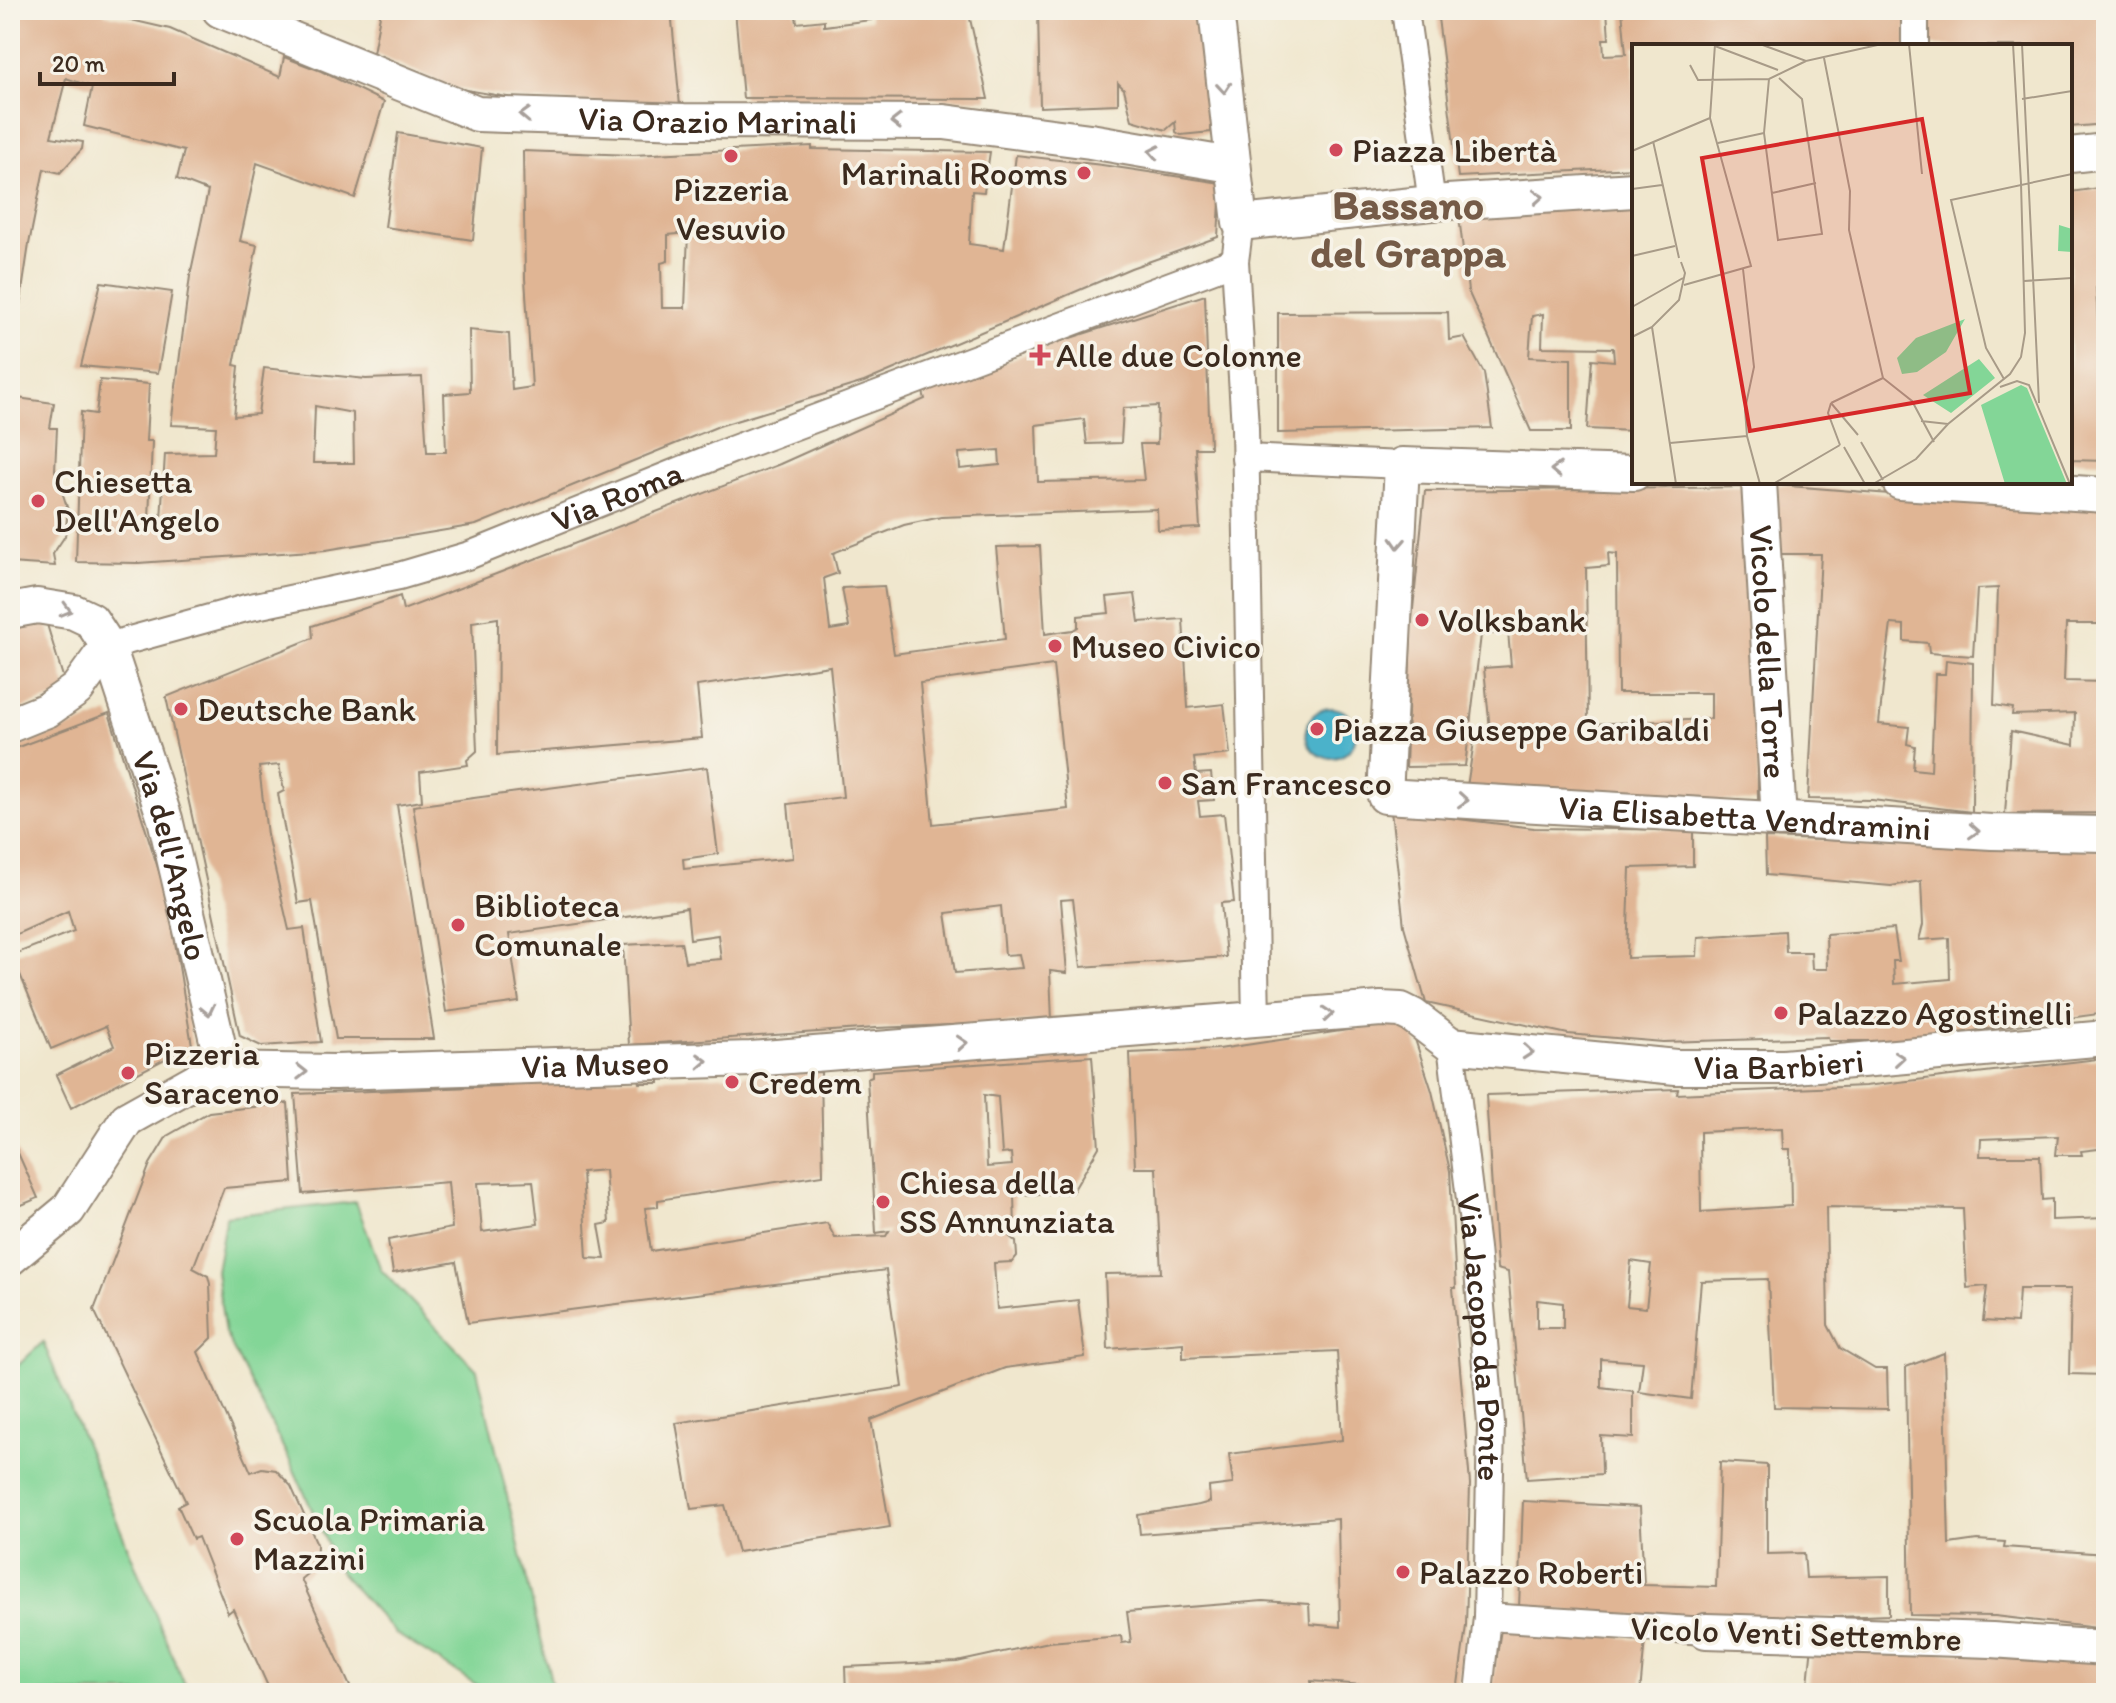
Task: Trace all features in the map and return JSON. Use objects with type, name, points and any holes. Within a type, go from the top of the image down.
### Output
[{"type":"street","name":"Via Orazio Marinali","points":[[220,10],[477,114],[684,121],[944,122],[1090,141],[1231,165]]},
{"type":"street","points":[[1216,10],[1231,165],[1240,223],[1235,261],[1245,428],[1256,1021],[1401,1010],[1451,1045]]},
{"type":"street","points":[[1405,10],[1432,203]]},
{"type":"street","points":[[1915,10],[1915,44]]},
{"type":"street","points":[[2072,155],[2106,151]]},
{"type":"street","points":[[1240,223],[1432,203],[1632,190]]},
{"type":"street","name":"Via Roma","points":[[108,646],[246,608],[399,576],[470,555],[731,450],[1235,261]]},
{"type":"street","points":[[1245,458],[1632,473]]},
{"type":"street","name":"Via Elisabetta Vendramini","points":[[1402,465],[1385,796],[1992,832],[2106,834]]},
{"type":"street","name":"Vicolo della Torre","points":[[1759,484],[1779,820]]},
{"type":"street","points":[[1932,484],[2106,495]]},
{"type":"street","points":[[10,611],[37,606],[74,612],[91,620],[108,646],[77,689],[47,710],[10,725]]},
{"type":"street","name":"Via dell'Angelo","points":[[108,646],[165,819],[224,1070]]},
{"type":"street","name":"Via Museo","points":[[10,1258],[68,1210],[127,1119],[195,1081],[224,1070],[335,1072],[751,1059],[1256,1021]]},
{"type":"street","name":"Via Barbieri","points":[[1451,1045],[1676,1067],[1784,1067],[2106,1038]]},
{"type":"street","name":"Via Jacopo da Ponte","points":[[1451,1045],[1476,1248],[1491,1424],[1487,1617],[1479,1693]]},
{"type":"street","name":"Vicolo Venti Settembre","points":[[1487,1617],[1706,1631],[1992,1640],[2106,1648]]},
{"type":"green space","points":[[356,1202],[381,1270],[477,1370],[554,1693],[490,1693],[395,1633],[340,1572],[290,1461],[225,1333],[216,1271],[226,1216]]},
{"type":"green space","points":[[43,1342],[188,1693],[10,1693],[10,1373]]},
{"type":"water","points":[[1331,708],[1349,715],[1356,733],[1349,751],[1331,758],[1313,751],[1306,733],[1313,715]]},
{"type":"building","points":[[10,10],[103,10],[105,14],[170,29],[280,77],[284,57],[321,71],[384,102],[355,198],[257,163],[240,241],[257,245],[234,365],[239,366],[234,416],[258,414],[264,368],[366,379],[422,377],[427,452],[446,452],[444,394],[470,392],[469,330],[509,334],[512,390],[532,387],[525,278],[523,151],[633,155],[812,146],[812,149],[990,152],[984,192],[972,191],[969,244],[1004,249],[1016,155],[1221,183],[1218,237],[1131,268],[864,382],[719,426],[476,525],[326,550],[138,563],[76,562],[81,412],[96,414],[100,380],[149,384],[146,441],[152,441],[149,520],[161,520],[165,454],[214,453],[216,427],[171,425],[190,276],[208,191],[177,179],[184,151],[84,126],[92,87],[66,78],[51,137],[83,142],[82,149],[60,173],[44,169],[29,244],[10,372]],"holes":[[[688,233],[685,308],[662,308],[661,263],[668,261],[668,235]],[[315,406],[353,413],[354,463],[313,463]]]},
{"type":"building","points":[[381,10],[671,10],[680,106],[525,100],[455,88],[373,53]]},
{"type":"building","points":[[735,10],[795,10],[797,23],[824,20],[824,26],[871,20],[869,10],[968,10],[988,99],[743,98]]},
{"type":"building","points":[[1038,10],[1214,10],[1215,124],[1211,125],[1211,132],[1181,135],[1176,132],[1175,122],[1166,130],[1132,120],[1124,89],[1118,83],[1118,104],[1040,107]]},
{"type":"building","points":[[1437,10],[1607,10],[1609,39],[1603,39],[1604,55],[1626,54],[1622,10],[1906,10],[1907,44],[1632,44],[1632,168],[1458,177]]},
{"type":"building","points":[[1922,10],[2106,10],[2106,124],[2072,127],[2072,44],[1921,44]]},
{"type":"building","points":[[398,133],[482,148],[473,240],[385,227]]},
{"type":"building","points":[[2106,187],[2106,288],[2096,288],[2101,372],[2106,372],[2106,461],[2072,460],[2072,192]]},
{"type":"building","points":[[1632,198],[1632,431],[1587,429],[1592,359],[1614,361],[1613,348],[1542,347],[1543,314],[1532,316],[1529,357],[1571,359],[1571,431],[1531,431],[1468,291],[1458,208]]},
{"type":"building","points":[[101,282],[172,292],[158,373],[81,366]]},
{"type":"building","points":[[1205,295],[1210,448],[1195,448],[1200,528],[1158,530],[1157,509],[941,517],[904,525],[833,553],[838,573],[824,578],[830,630],[849,627],[842,588],[884,586],[894,654],[1005,639],[996,547],[1040,546],[1045,634],[1073,630],[1078,627],[1078,616],[1109,613],[1107,597],[1135,594],[1139,622],[1183,619],[1188,708],[1224,704],[1230,754],[1194,758],[1196,774],[1211,773],[1214,800],[1198,801],[1200,816],[1224,814],[1234,902],[1221,903],[1226,957],[1081,967],[1073,899],[1061,900],[1067,973],[1050,971],[1052,1021],[875,1028],[629,1045],[623,945],[681,942],[685,962],[721,959],[718,935],[690,939],[687,908],[509,934],[519,1002],[446,1012],[413,806],[707,767],[718,854],[683,859],[684,869],[793,858],[788,804],[843,797],[830,666],[697,686],[702,738],[497,755],[498,618],[472,622],[477,751],[467,760],[468,765],[420,772],[422,801],[397,805],[434,1039],[336,1039],[312,901],[298,903],[278,794],[284,791],[279,765],[259,767],[267,835],[289,930],[304,928],[321,1042],[261,1046],[240,1036],[166,697],[313,638],[312,626],[400,596],[403,610],[780,464],[925,399],[923,392],[1064,340]],"holes":[[[1158,406],[1157,444],[1140,444],[1144,480],[1038,482],[1036,425],[1084,419],[1087,444],[1121,443],[1123,408]],[[999,450],[1000,465],[960,469],[959,453]],[[1053,665],[1068,809],[933,824],[920,683]],[[1001,906],[1005,955],[1019,954],[1022,968],[955,973],[946,913]]]},
{"type":"building","points":[[1448,312],[1449,340],[1464,337],[1484,373],[1492,428],[1278,433],[1278,313]]},
{"type":"building","name":"Chiesetta Dell'Angelo","points":[[10,397],[54,403],[50,428],[57,428],[55,470],[68,510],[65,536],[53,554],[55,566],[10,563]]},
{"type":"building","points":[[1777,485],[1915,496],[2106,502],[2106,624],[2066,624],[2064,681],[2106,682],[2106,813],[2005,814],[2011,731],[2074,745],[2075,713],[2012,715],[2013,708],[1994,705],[1998,588],[1977,589],[1973,656],[1929,653],[1928,643],[1904,641],[1904,625],[1891,624],[1883,687],[1879,724],[1909,727],[1907,744],[1915,746],[1913,769],[1931,771],[1935,674],[1945,674],[1946,660],[1973,663],[1972,812],[1872,800],[1808,799],[1821,554],[1777,554]]},
{"type":"building","points":[[1756,487],[1758,802],[1466,793],[1475,735],[1480,730],[1490,730],[1484,668],[1511,666],[1507,620],[1498,620],[1498,633],[1481,635],[1465,766],[1406,767],[1411,629],[1425,491]],"holes":[[[1608,553],[1617,554],[1618,693],[1711,693],[1711,719],[1588,724],[1586,568],[1609,566]]]},
{"type":"building","points":[[45,618],[68,693],[10,712],[10,626]]},
{"type":"building","points":[[109,713],[168,900],[192,1045],[71,1108],[56,1075],[114,1046],[106,1026],[51,1049],[12,955],[74,931],[68,911],[10,937],[10,750]]},
{"type":"building","points":[[1391,811],[1534,828],[1693,830],[1693,866],[1630,868],[1627,958],[1697,956],[1698,937],[1785,931],[1786,952],[1811,952],[1812,969],[1827,969],[1826,934],[1894,929],[1899,961],[1893,961],[1894,984],[1950,979],[1949,938],[1919,940],[1923,925],[1921,881],[1891,886],[1766,875],[1765,838],[2106,849],[2106,1013],[1898,1041],[1829,1041],[1828,1037],[1663,1042],[1568,1034],[1426,1003],[1404,926]]},
{"type":"building","points":[[1409,1021],[1432,1091],[1450,1171],[1456,1288],[1453,1288],[1470,1484],[1466,1626],[1457,1692],[1311,1681],[1311,1688],[1281,1688],[1282,1693],[846,1693],[845,1667],[957,1662],[1049,1642],[1121,1636],[1122,1643],[1131,1642],[1127,1612],[1263,1601],[1309,1604],[1310,1624],[1340,1627],[1338,1519],[1140,1534],[1138,1515],[1210,1502],[1209,1487],[1233,1484],[1229,1454],[1342,1440],[1337,1351],[1183,1358],[1183,1343],[1108,1349],[1105,1274],[1161,1273],[1156,1168],[1135,1168],[1130,1053],[1219,1049]]},
{"type":"building","points":[[1092,1056],[1099,1147],[1072,1193],[1014,1195],[1015,1228],[1009,1228],[1009,1236],[1016,1242],[1017,1256],[1012,1262],[994,1263],[997,1309],[1078,1300],[1085,1357],[1005,1368],[871,1420],[890,1527],[738,1552],[725,1505],[691,1509],[676,1423],[903,1387],[886,1270],[468,1323],[456,1262],[393,1273],[388,1240],[452,1228],[448,1182],[303,1194],[295,1094],[499,1086],[537,1081],[639,1078],[640,1083],[659,1083],[659,1078],[821,1072],[823,1175],[658,1200],[658,1207],[645,1208],[651,1251],[827,1223],[835,1238],[886,1236],[889,1231],[876,1233],[867,1078],[872,1076],[872,1071]],"holes":[[[984,1095],[998,1097],[1002,1154],[1011,1153],[1012,1165],[987,1167]],[[605,1170],[609,1223],[599,1225],[605,1259],[587,1258],[582,1172]],[[533,1181],[538,1224],[482,1232],[478,1183]]]},
{"type":"building","points":[[2106,1058],[2106,1148],[2081,1151],[2082,1155],[2056,1155],[2058,1136],[1981,1139],[1980,1156],[2040,1156],[2042,1200],[2052,1199],[2052,1220],[2106,1218],[2106,1375],[2069,1374],[2071,1289],[2019,1289],[2017,1323],[1983,1321],[1987,1286],[1967,1288],[1963,1209],[1826,1207],[1828,1325],[1840,1348],[1875,1369],[1887,1369],[1888,1409],[1774,1407],[1768,1279],[1701,1281],[1691,1399],[1639,1392],[1643,1362],[1601,1359],[1601,1387],[1633,1391],[1633,1438],[1601,1436],[1602,1474],[1527,1479],[1508,1272],[1497,1269],[1486,1095],[1678,1089],[1677,1094],[1865,1086]],"holes":[[[1782,1128],[1783,1149],[1790,1149],[1791,1206],[1701,1212],[1700,1132]],[[1631,1261],[1651,1264],[1646,1308],[1627,1306]],[[1537,1300],[1563,1303],[1563,1328],[1537,1328]]]},
{"type":"building","points":[[288,1103],[293,1182],[224,1188],[193,1268],[208,1276],[210,1284],[212,1338],[198,1352],[251,1472],[262,1468],[276,1470],[291,1486],[317,1544],[316,1566],[301,1579],[353,1693],[271,1693],[233,1609],[228,1613],[198,1537],[193,1539],[178,1506],[186,1502],[94,1310],[150,1164],[167,1136],[209,1112]]},
{"type":"building","points":[[10,1135],[38,1198],[10,1210]]},
{"type":"building","points":[[1944,1353],[1949,1544],[1977,1540],[2005,1542],[2004,1547],[2106,1554],[2106,1629],[1995,1616],[1910,1615],[1906,1367]]},
{"type":"building","points":[[1720,1462],[1767,1465],[1767,1554],[1804,1553],[1806,1578],[1889,1576],[1889,1615],[1785,1619],[1644,1617],[1519,1608],[1523,1501],[1640,1507],[1644,1585],[1716,1587]]},
{"type":"building","points":[[1501,1629],[1645,1639],[1640,1693],[1491,1693]]},
{"type":"building","points":[[1812,1645],[2106,1662],[2106,1693],[1807,1693]]},
{"type":"place","name":"Piazza Libertà","points":[[1336,150]]},
{"type":"place","name":"Pizzeria Vesuvio","points":[[731,156]]},
{"type":"place","name":"Marinali Rooms","points":[[1084,173]]},
{"type":"place","name":"Alle due Colonne","points":[[1040,355]]},
{"type":"place","name":"Chiesetta Dell'Angelo","points":[[38,501]]},
{"type":"place","name":"Volksbank","points":[[1422,620]]},
{"type":"place","name":"Museo Civico","points":[[1055,646]]},
{"type":"place","name":"Deutsche Bank","points":[[181,709]]},
{"type":"place","name":"Piazza Giuseppe Garibaldi","points":[[1317,729]]},
{"type":"place","name":"San Francesco","points":[[1165,783]]},
{"type":"place","name":"Biblioteca Comunale","points":[[458,925]]},
{"type":"place","name":"Palazzo Agostinelli","points":[[1781,1013]]},
{"type":"place","name":"Pizzeria Saraceno","points":[[128,1073]]},
{"type":"place","name":"Credem","points":[[732,1082]]},
{"type":"place","name":"Chiesa della SS Annunziata","points":[[883,1202]]},
{"type":"place","name":"Scuola Primaria Mazzini","points":[[237,1539]]},
{"type":"place","name":"Palazzo Roberti","points":[[1403,1572]]},
{"type":"district","name":"Bassano del Grappa","points":[[1408,228]]}]
